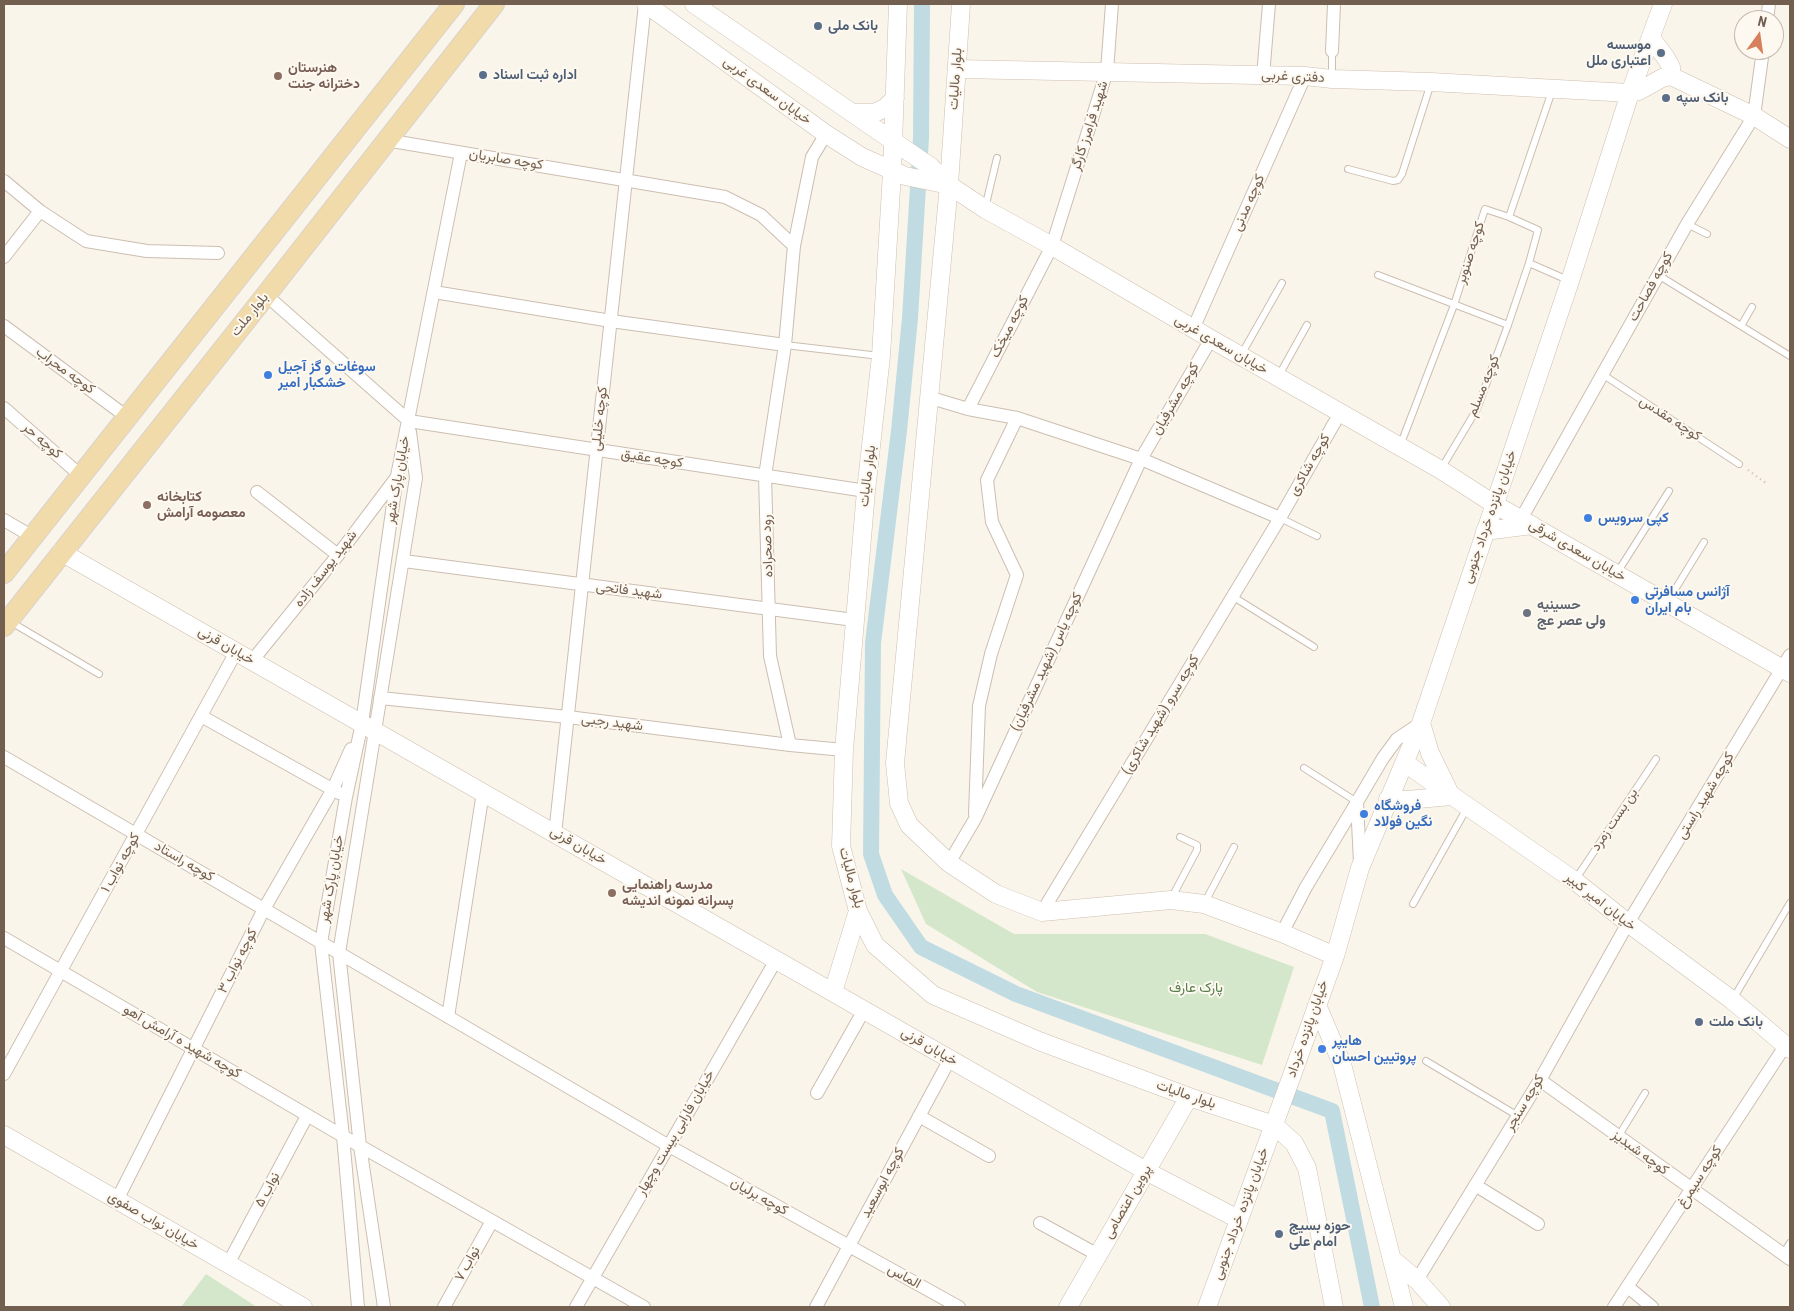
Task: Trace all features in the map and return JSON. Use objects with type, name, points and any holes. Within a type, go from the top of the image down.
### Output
[{"type":"main road","points":[[4,573],[454,4]]},
{"type":"main road","name":"بلوار ملت","points":[[6,623],[266,296],[494,4]]},
{"type":"street","name":"خیابان سعدی غربی","points":[[645,4],[826,134],[862,157],[898,174],[928,174],[949,185],[985,210],[1052,246],[1211,340],[1441,470],[1494,504]]},
{"type":"street","name":"کوچه خلیلی","points":[[555,834],[645,4]]},
{"type":"street","points":[[694,4],[900,146],[928,174]]},
{"type":"street","points":[[898,4],[895,98],[900,146]]},
{"type":"street","name":"بلوار مالیات","points":[[961,4],[949,185],[895,762],[899,804],[909,826],[949,863],[996,894],[1042,912],[1171,900],[1204,904],[1282,933],[1335,956]]},
{"type":"street","name":"شهید فرامرز کارگر","points":[[1052,246],[1107,71],[1112,4]]},
{"type":"street","points":[[1263,76],[1269,4]]},
{"type":"street","points":[[1332,51],[1334,4]]},
{"type":"street","points":[[1630,93],[1663,4]]},
{"type":"street","points":[[1651,38],[1666,58],[1671,76]]},
{"type":"street","name":"کوچه فصاحت","points":[[1527,522],[1602,374],[1687,224],[1754,116],[1762,60]]},
{"type":"street","name":"دفتری غربی","points":[[957,69],[1305,76],[1332,79],[1431,82],[1630,93]]},
{"type":"street","name":"کوچه مدنی","points":[[1193,329],[1305,76]]},
{"type":"street","points":[[1630,93],[1639,91],[1662,78],[1671,76],[1754,116],[1790,139]]},
{"type":"street","name":"خیابان پانزده خرداد جنوبی","points":[[1341,937],[1360,868],[1420,723],[1570,281],[1630,93]]},
{"type":"street","points":[[854,113],[874,113],[886,108],[895,98]]},
{"type":"street","name":"رود صحراده","points":[[790,746],[770,656],[765,476],[785,345],[794,246],[812,157],[826,134]]},
{"type":"street","name":"کوچه صابریان","points":[[386,140],[725,197],[761,215],[794,246]]},
{"type":"street","name":"بلوار مالیات","points":[[900,146],[854,620],[844,750],[841,846],[858,911],[875,945],[934,995],[1039,1041],[1189,1097],[1274,1123],[1294,1143],[1307,1168],[1334,1307]]},
{"type":"street","points":[[409,421],[460,153]]},
{"type":"street","points":[[4,181],[40,211],[86,240],[147,251],[218,253]]},
{"type":"street","points":[[4,257],[40,211]]},
{"type":"street","name":"کوچه میخک","points":[[968,409],[1052,246]]},
{"type":"street","points":[[434,292],[611,321],[785,345]]},
{"type":"street","points":[[266,296],[409,421]]},
{"type":"street","name":"کوچه محراب","points":[[4,326],[127,417]]},
{"type":"street","name":"کوچه مشرفیان","points":[[1141,459],[1211,340]]},
{"type":"street","points":[[928,397],[968,409],[1017,418],[1141,459],[1280,518]]},
{"type":"street","name":"کوچه حر","points":[[4,408],[80,475]]},
{"type":"street","name":"کوچه شاکری","points":[[1280,518],[1340,413]]},
{"type":"street","points":[[975,819],[979,706],[991,654],[1017,575],[992,522],[987,480],[1017,418]]},
{"type":"street","name":"کوچه عقیق","points":[[409,421],[866,491]]},
{"type":"street","name":"خیابان پارک شهر","points":[[384,1307],[360,1146],[339,953],[368,727],[397,476],[409,421]]},
{"type":"street","name":"خیابان پارک شهر","points":[[358,1307],[343,1136],[321,943],[346,796],[368,727],[380,698],[404,561],[416,478],[409,421]]},
{"type":"street","name":"کوچه یاس (شهید مشرفیان)","points":[[949,863],[975,819],[1141,459]]},
{"type":"street","name":"شهید یوسف زاده","points":[[252,661],[338,555],[397,476]]},
{"type":"street","points":[[257,492],[338,555]]},
{"type":"street","name":"خیابان سعدی شرقی","points":[[1494,504],[1667,602],[1788,666]]},
{"type":"street","name":"کوچه سرو (شهید شاکری)","points":[[1042,912],[1280,518]]},
{"type":"street","points":[[4,520],[32,536]]},
{"type":"street","points":[[1485,531],[1527,522]]},
{"type":"street","name":"خیابان قرنی","points":[[61,552],[1146,1171],[1238,1219]]},
{"type":"street","name":"شهید فاتحی","points":[[404,561],[854,620]]},
{"type":"street","name":"کوچه نواب ۱","points":[[4,1074],[236,652]]},
{"type":"street","name":"کوچه شهید راستی","points":[[1628,923],[1788,666]]},
{"type":"street","name":"شهید رجبی","points":[[380,698],[568,718],[790,746],[844,750]]},
{"type":"street","points":[[201,716],[346,796]]},
{"type":"street","points":[[1282,933],[1306,888],[1383,758],[1397,739],[1420,723],[1430,753],[1451,796],[1408,800],[1388,799]]},
{"type":"street","name":"کوچه نواب ۳","points":[[117,1200],[264,909],[368,727]]},
{"type":"street","name":"کوچه راستاد","points":[[4,757],[448,1017]]},
{"type":"street","name":"خیابان امیر کبیر","points":[[1405,763],[1575,881],[1732,1000],[1788,1047]]},
{"type":"street","points":[[448,1017],[483,792]]},
{"type":"street","points":[[1357,802],[1360,868]]},
{"type":"street","points":[[833,992],[858,911]]},
{"type":"street","name":"کوچه سنجر","points":[[1417,1280],[1540,1080],[1628,923]]},
{"type":"street","name":"خیابان پانزده خرداد","points":[[1274,1123],[1292,1078],[1341,937]]},
{"type":"street","name":"کوچه شهید ه آرامش آهو","points":[[4,938],[307,1116],[644,1307]]},
{"type":"street","name":"خیابان فارابی بیست وچهار","points":[[576,1307],[776,960]]},
{"type":"street","points":[[1317,1005],[1342,1064],[1404,1307]]},
{"type":"street","points":[[817,1093],[864,1010]]},
{"type":"street","name":"کوچه برلیان","points":[[448,1017],[669,1146],[850,1247]]},
{"type":"street","name":"کوچه سیمرغ","points":[[1614,1307],[1788,1047]]},
{"type":"street","name":"کوچه ابوسعید","points":[[816,1307],[950,1059]]},
{"type":"street","name":"کوچه شبدیز","points":[[1540,1080],[1786,1257]]},
{"type":"street","name":"پروین اعتصامی","points":[[1068,1307],[1189,1097]]},
{"type":"street","name":"نواب ۵","points":[[228,1264],[307,1116]]},
{"type":"street","points":[[919,1116],[989,1156]]},
{"type":"street","name":"خیابان پانزده خرداد جنوبی","points":[[1207,1307],[1274,1123]]},
{"type":"street","name":"خیابان نواب صفوی","points":[[4,1135],[303,1307]]},
{"type":"street","points":[[1475,1185],[1538,1224]]},
{"type":"street","name":"نواب ۷","points":[[444,1307],[492,1221]]},
{"type":"street","points":[[1040,1223],[1098,1255]]},
{"type":"street","name":"الماس","points":[[850,1247],[958,1307]]},
{"type":"street","points":[[1393,1260],[1417,1280],[1440,1307]]},
{"type":"street","points":[[1628,1287],[1652,1307]]},
{"type":"lane","points":[[1332,51],[1332,79]]},
{"type":"lane","points":[[1348,169],[1398,180],[1402,174],[1431,82]]},
{"type":"lane","points":[[1509,217],[1552,89]]},
{"type":"lane","points":[[985,210],[997,158]]},
{"type":"lane","name":"کوچه صنوبر","points":[[1399,447],[1454,306],[1485,209],[1509,217]]},
{"type":"lane","name":"کوچه مسلم","points":[[1441,470],[1477,409],[1508,325],[1538,230],[1509,217]]},
{"type":"lane","points":[[1687,224],[1707,234]]},
{"type":"lane","points":[[1529,263],[1570,281]]},
{"type":"lane","points":[[1378,274],[1454,306],[1508,325]]},
{"type":"lane","points":[[1658,275],[1790,356]]},
{"type":"lane","points":[[1240,356],[1282,283]]},
{"type":"lane","points":[[1741,326],[1752,307]]},
{"type":"lane","points":[[1278,378],[1307,325]]},
{"type":"lane","points":[[785,345],[881,356]]},
{"type":"lane","name":"کوچه مقدس","points":[[1602,374],[1738,464]]},
{"type":"lane","points":[[1617,574],[1668,490]]},
{"type":"lane","points":[[1280,518],[1317,536]]},
{"type":"lane","points":[[1667,602],[1704,542]]},
{"type":"lane","points":[[1232,596],[1314,647]]},
{"type":"lane","points":[[6,623],[99,674]]},
{"type":"lane","name":"بن بست زمرد","points":[[1575,881],[1656,759]]},
{"type":"lane","points":[[1304,768],[1357,802]]},
{"type":"lane","points":[[1413,904],[1468,807]]},
{"type":"lane","points":[[1171,900],[1197,850],[1197,846],[1180,837]]},
{"type":"lane","points":[[1204,904],[1234,848]]},
{"type":"lane","points":[[1732,1000],[1790,903]]},
{"type":"lane","points":[[1426,1061],[1518,1116]]},
{"type":"lane","points":[[1618,1137],[1645,1093]]},
{"type":"lane","points":[[1786,1257],[1790,1243]]},
{"type":"path","points":[[1738,464],[1766,484]]},
{"type":"green space","name":"پارک عارف","points":[[901,869],[1014,934],[1205,934],[1294,967],[1262,1065],[1037,992],[926,924]]},
{"type":"green space","points":[[206,1274],[257,1307],[181,1307]]},
{"type":"waterway","points":[[922,4],[921,138],[910,318],[899,431],[873,643],[871,854],[885,895],[921,947],[1016,994],[1332,1111],[1372,1307]]},
{"type":"place","name":"بانک ملی","points":[[818,26]]},
{"type":"place","name":"موسسه اعتباری ملل","points":[[1661,53]]},
{"type":"place","name":"اداره ثبت اسناد","points":[[483,75]]},
{"type":"place","name":"هنرستان دخترانه جنت","points":[[278,76]]},
{"type":"place","name":"بانک سپه","points":[[1666,98]]},
{"type":"place","name":"سوغات و گز آجیل خشکبار امیر","points":[[268,375]]},
{"type":"place","name":"کتابخانه معصومه آرامش","points":[[147,505]]},
{"type":"place","name":"کپی سرویس","points":[[1588,518]]},
{"type":"place","name":"آژانس مسافرتی بام ایران","points":[[1635,600]]},
{"type":"place","name":"حسینیه ولی عصر عج","points":[[1527,613]]},
{"type":"place","name":"فروشگاه نگین فولاد","points":[[1364,814]]},
{"type":"place","name":"مدرسه راهنمایی پسرانه نمونه اندیشه","points":[[612,893]]},
{"type":"place","name":"بانک ملت","points":[[1699,1022]]},
{"type":"place","name":"هایپر پروتیین احسان","points":[[1322,1049]]},
{"type":"place","name":"حوزه بسیج امام علی","points":[[1279,1234]]}]
